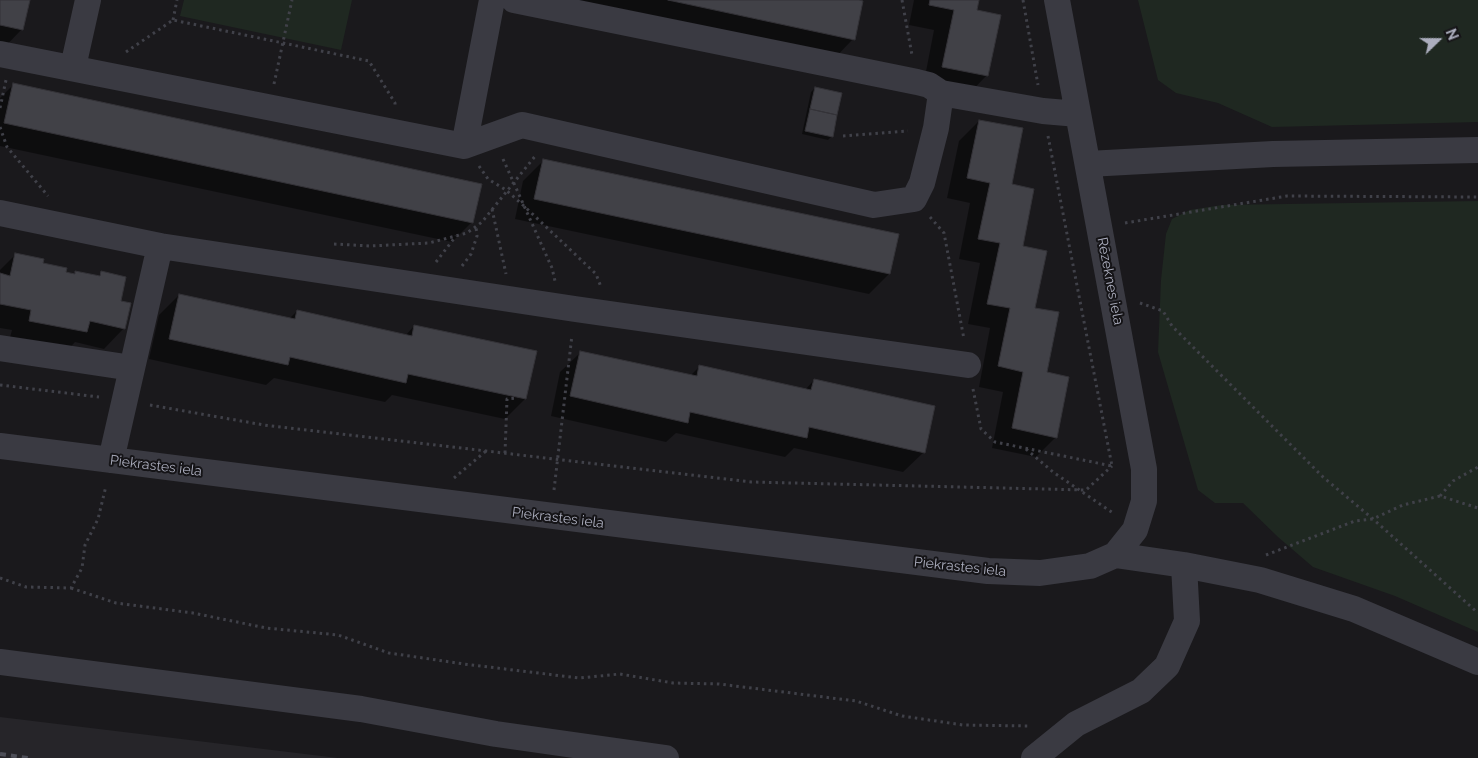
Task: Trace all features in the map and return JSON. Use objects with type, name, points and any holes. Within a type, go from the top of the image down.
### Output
[{"type":"street","points":[[73,67],[88,0]]},
{"type":"street","points":[[464,146],[492,0]]},
{"type":"street","points":[[514,0],[917,82],[941,93],[1078,114]]},
{"type":"street","name":"Rēzeknes iela","points":[[1057,0],[1144,468],[1144,501],[1135,530],[1115,555]]},
{"type":"street","points":[[3,65],[73,67],[464,146],[522,125],[874,205],[914,199],[922,183],[936,128],[941,93]]},
{"type":"street","points":[[1088,164],[1273,154],[1478,150]]},
{"type":"street","points":[[0,213],[160,246],[459,292],[968,365]]},
{"type":"street","points":[[111,460],[160,246]]},
{"type":"street","points":[[0,348],[132,368]]},
{"type":"street","name":"Piekrastes iela","points":[[0,446],[988,571],[1040,573],[1090,566],[1115,555]]},
{"type":"street","points":[[1115,555],[1184,565],[1260,580],[1354,609],[1478,662]]},
{"type":"street","points":[[1034,758],[1076,724],[1142,691],[1166,666],[1187,621],[1184,565]]},
{"type":"street","points":[[0,662],[361,709],[496,734],[666,758]]},
{"type":"path","points":[[119,77],[126,52],[173,20],[177,0]]},
{"type":"path","points":[[269,106],[292,0]]},
{"type":"path","points":[[902,0],[917,82]]},
{"type":"path","points":[[0,384],[125,401],[264,425],[751,482],[1086,490],[1112,466],[1023,0]]},
{"type":"path","points":[[173,20],[369,61],[395,103],[391,131]]},
{"type":"path","points":[[0,108],[3,65]]},
{"type":"path","points":[[0,127],[8,147],[50,199]]},
{"type":"path","points":[[843,136],[936,128]]},
{"type":"path","points":[[0,132],[3,136]]},
{"type":"path","points":[[330,244],[370,246],[429,242],[467,233],[482,222],[532,159],[558,133]]},
{"type":"path","points":[[491,136],[514,181],[568,308],[558,460],[550,517]]},
{"type":"path","points":[[464,146],[488,179],[506,190],[596,274],[611,314]]},
{"type":"path","points":[[1100,227],[1287,196],[1478,197]]},
{"type":"path","points":[[492,208],[510,299]]},
{"type":"path","points":[[459,292],[462,267],[471,254],[477,236],[476,226]]},
{"type":"path","points":[[1112,293],[1163,311],[1172,326],[1323,477],[1373,518],[1478,613]]},
{"type":"path","points":[[505,453],[507,399],[518,398]]},
{"type":"path","points":[[1025,448],[1053,472],[1135,530]]},
{"type":"path","points":[[433,502],[444,486],[486,451]]},
{"type":"path","points":[[71,588],[82,568],[85,545],[98,519],[111,460]]},
{"type":"path","points":[[1440,496],[1453,481],[1478,467]]},
{"type":"path","points":[[1263,556],[1355,521],[1373,518],[1404,505],[1440,496],[1478,508]]},
{"type":"path","points":[[0,578],[26,587],[71,588],[116,603],[193,612],[266,628],[338,634],[389,653],[464,664],[579,678],[620,674],[673,683],[719,684],[856,702],[902,716],[963,726],[1033,726]]},
{"type":"shaded area","points":[[184,0],[352,0],[341,50],[180,16]]},
{"type":"shaded area","points":[[1138,0],[1478,0],[1478,122],[1272,127],[1218,103],[1176,93],[1158,80]]},
{"type":"shaded area","points":[[1478,201],[1478,632],[1395,596],[1313,567],[1243,503],[1215,503],[1198,490],[1158,352],[1161,280],[1166,234],[1172,219],[1190,210],[1222,205]]},
{"type":"shaded area","points":[[0,717],[338,758],[0,758]]},
{"type":"building","points":[[0,0],[30,0],[23,30],[0,25]]},
{"type":"building","points":[[668,0],[859,0],[863,1],[855,40]]},
{"type":"building","points":[[930,0],[979,0],[977,10],[1001,15],[988,76],[942,67],[954,10],[929,5]]},
{"type":"building","points":[[13,83],[482,184],[473,223],[4,123]]},
{"type":"building","points":[[815,87],[842,93],[837,115],[810,109]]},
{"type":"building","points":[[810,109],[837,115],[833,137],[805,131]]},
{"type":"building","points":[[979,120],[1023,128],[1012,184],[1034,189],[1023,246],[1047,251],[1035,308],[1059,312],[1047,372],[1069,377],[1057,438],[1012,428],[1023,372],[998,366],[1010,308],[987,304],[1000,243],[978,239],[990,183],[967,178]]},
{"type":"building","points":[[543,159],[899,234],[890,274],[534,199]]},
{"type":"building","points":[[15,253],[44,259],[43,263],[67,268],[66,272],[70,273],[75,274],[75,271],[100,276],[101,271],[126,277],[121,301],[131,303],[125,329],[90,321],[87,332],[29,321],[31,310],[0,304],[0,273],[10,276]]},
{"type":"building","points":[[179,294],[295,319],[297,310],[412,336],[414,325],[537,351],[526,399],[408,374],[406,383],[290,357],[288,365],[169,339]]},
{"type":"building","points":[[580,351],[697,376],[699,365],[811,390],[814,379],[935,406],[925,453],[809,427],[807,438],[690,412],[688,423],[570,396]]},
{"type":"railway","points":[[0,754],[28,758]]}]
